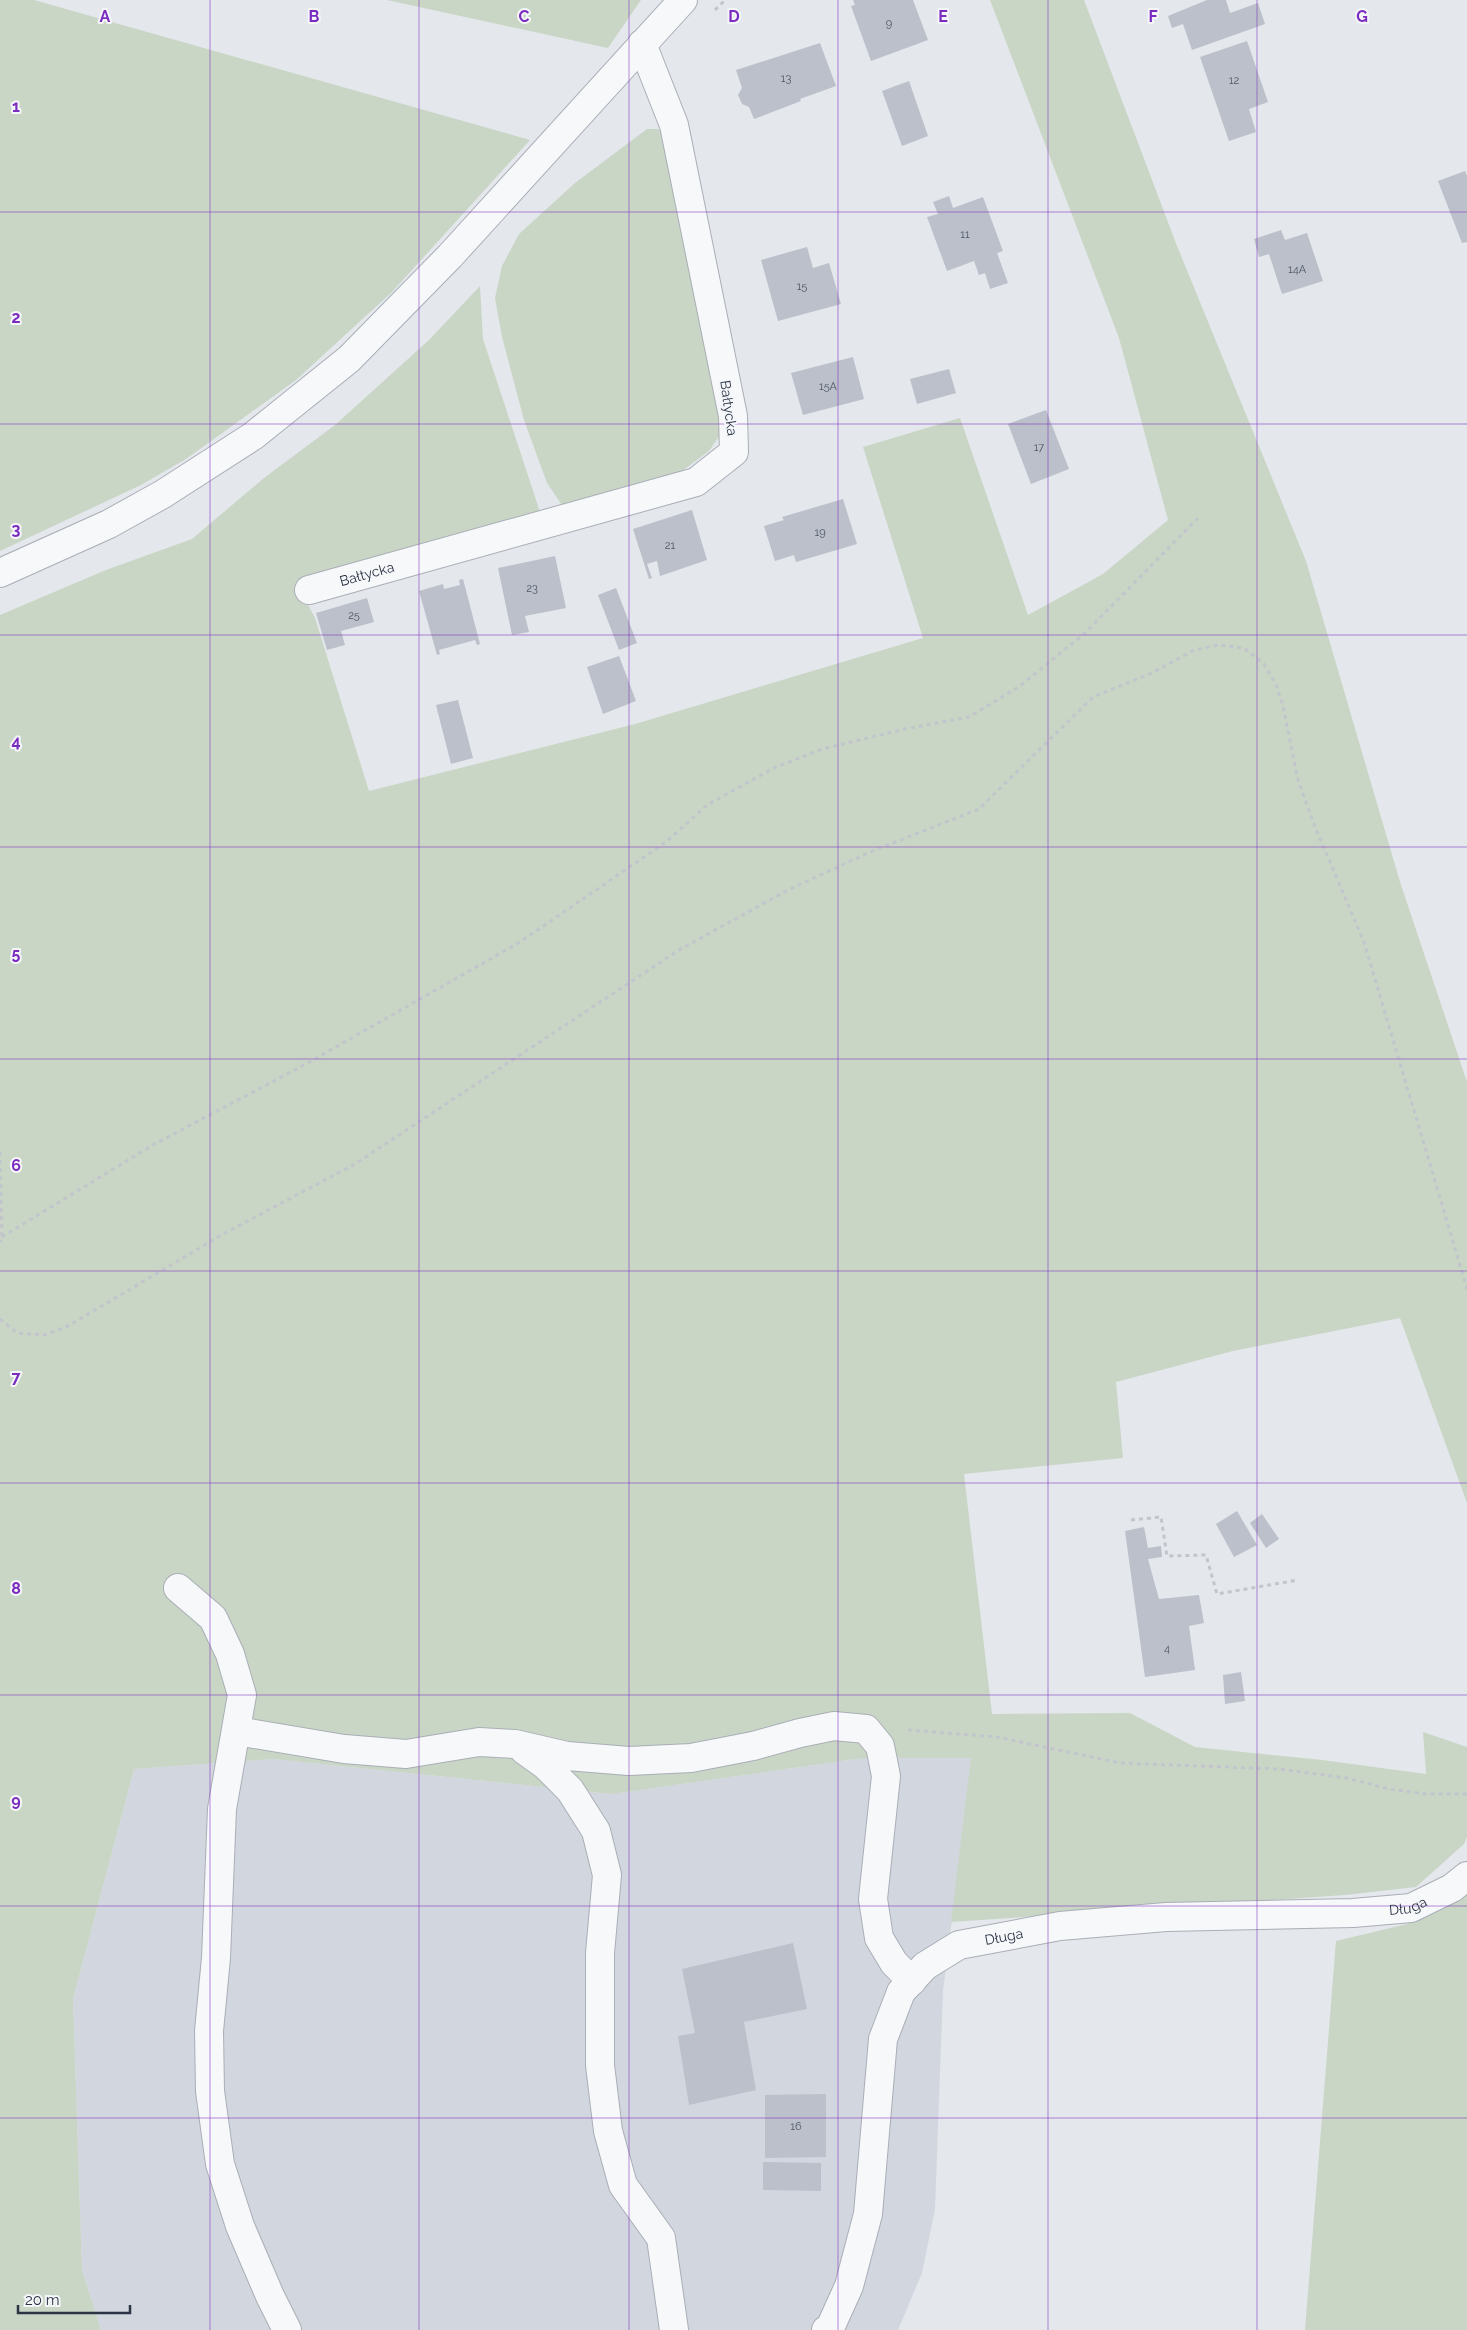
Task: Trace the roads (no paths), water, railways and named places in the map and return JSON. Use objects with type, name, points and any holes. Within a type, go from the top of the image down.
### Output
[{"type":"street","points":[[0,573],[109,524],[163,494],[254,436],[349,359],[450,256],[683,0]]},
{"type":"street","name":"Bałtycka","points":[[309,590],[696,482],[734,452],[733,416],[674,125],[642,44]]},
{"type":"street","points":[[178,1588],[213,1618],[230,1654],[242,1695],[222,1809],[216,1958],[209,2031],[210,2091],[220,2164],[240,2226],[287,2330]]},
{"type":"street","points":[[237,1731],[344,1749],[406,1754],[479,1742],[515,1744],[567,1756],[638,1761],[691,1758],[753,1746],[800,1732],[834,1726],[866,1729],[880,1746],[886,1776],[874,1899],[879,1938],[894,1963],[912,1981]]},
{"type":"street","points":[[515,1744],[546,1765],[570,1790],[596,1831],[607,1875],[600,1953],[600,2065],[608,2132],[624,2185],[661,2238],[674,2330]]},
{"type":"street","name":"Długa","points":[[826,2330],[830,2328],[849,2286],[868,2214],[884,2039],[901,1992],[925,1966],[959,1945],[1060,1926],[1166,1916],[1353,1913],[1411,1908],[1452,1888],[1467,1876]]}]
